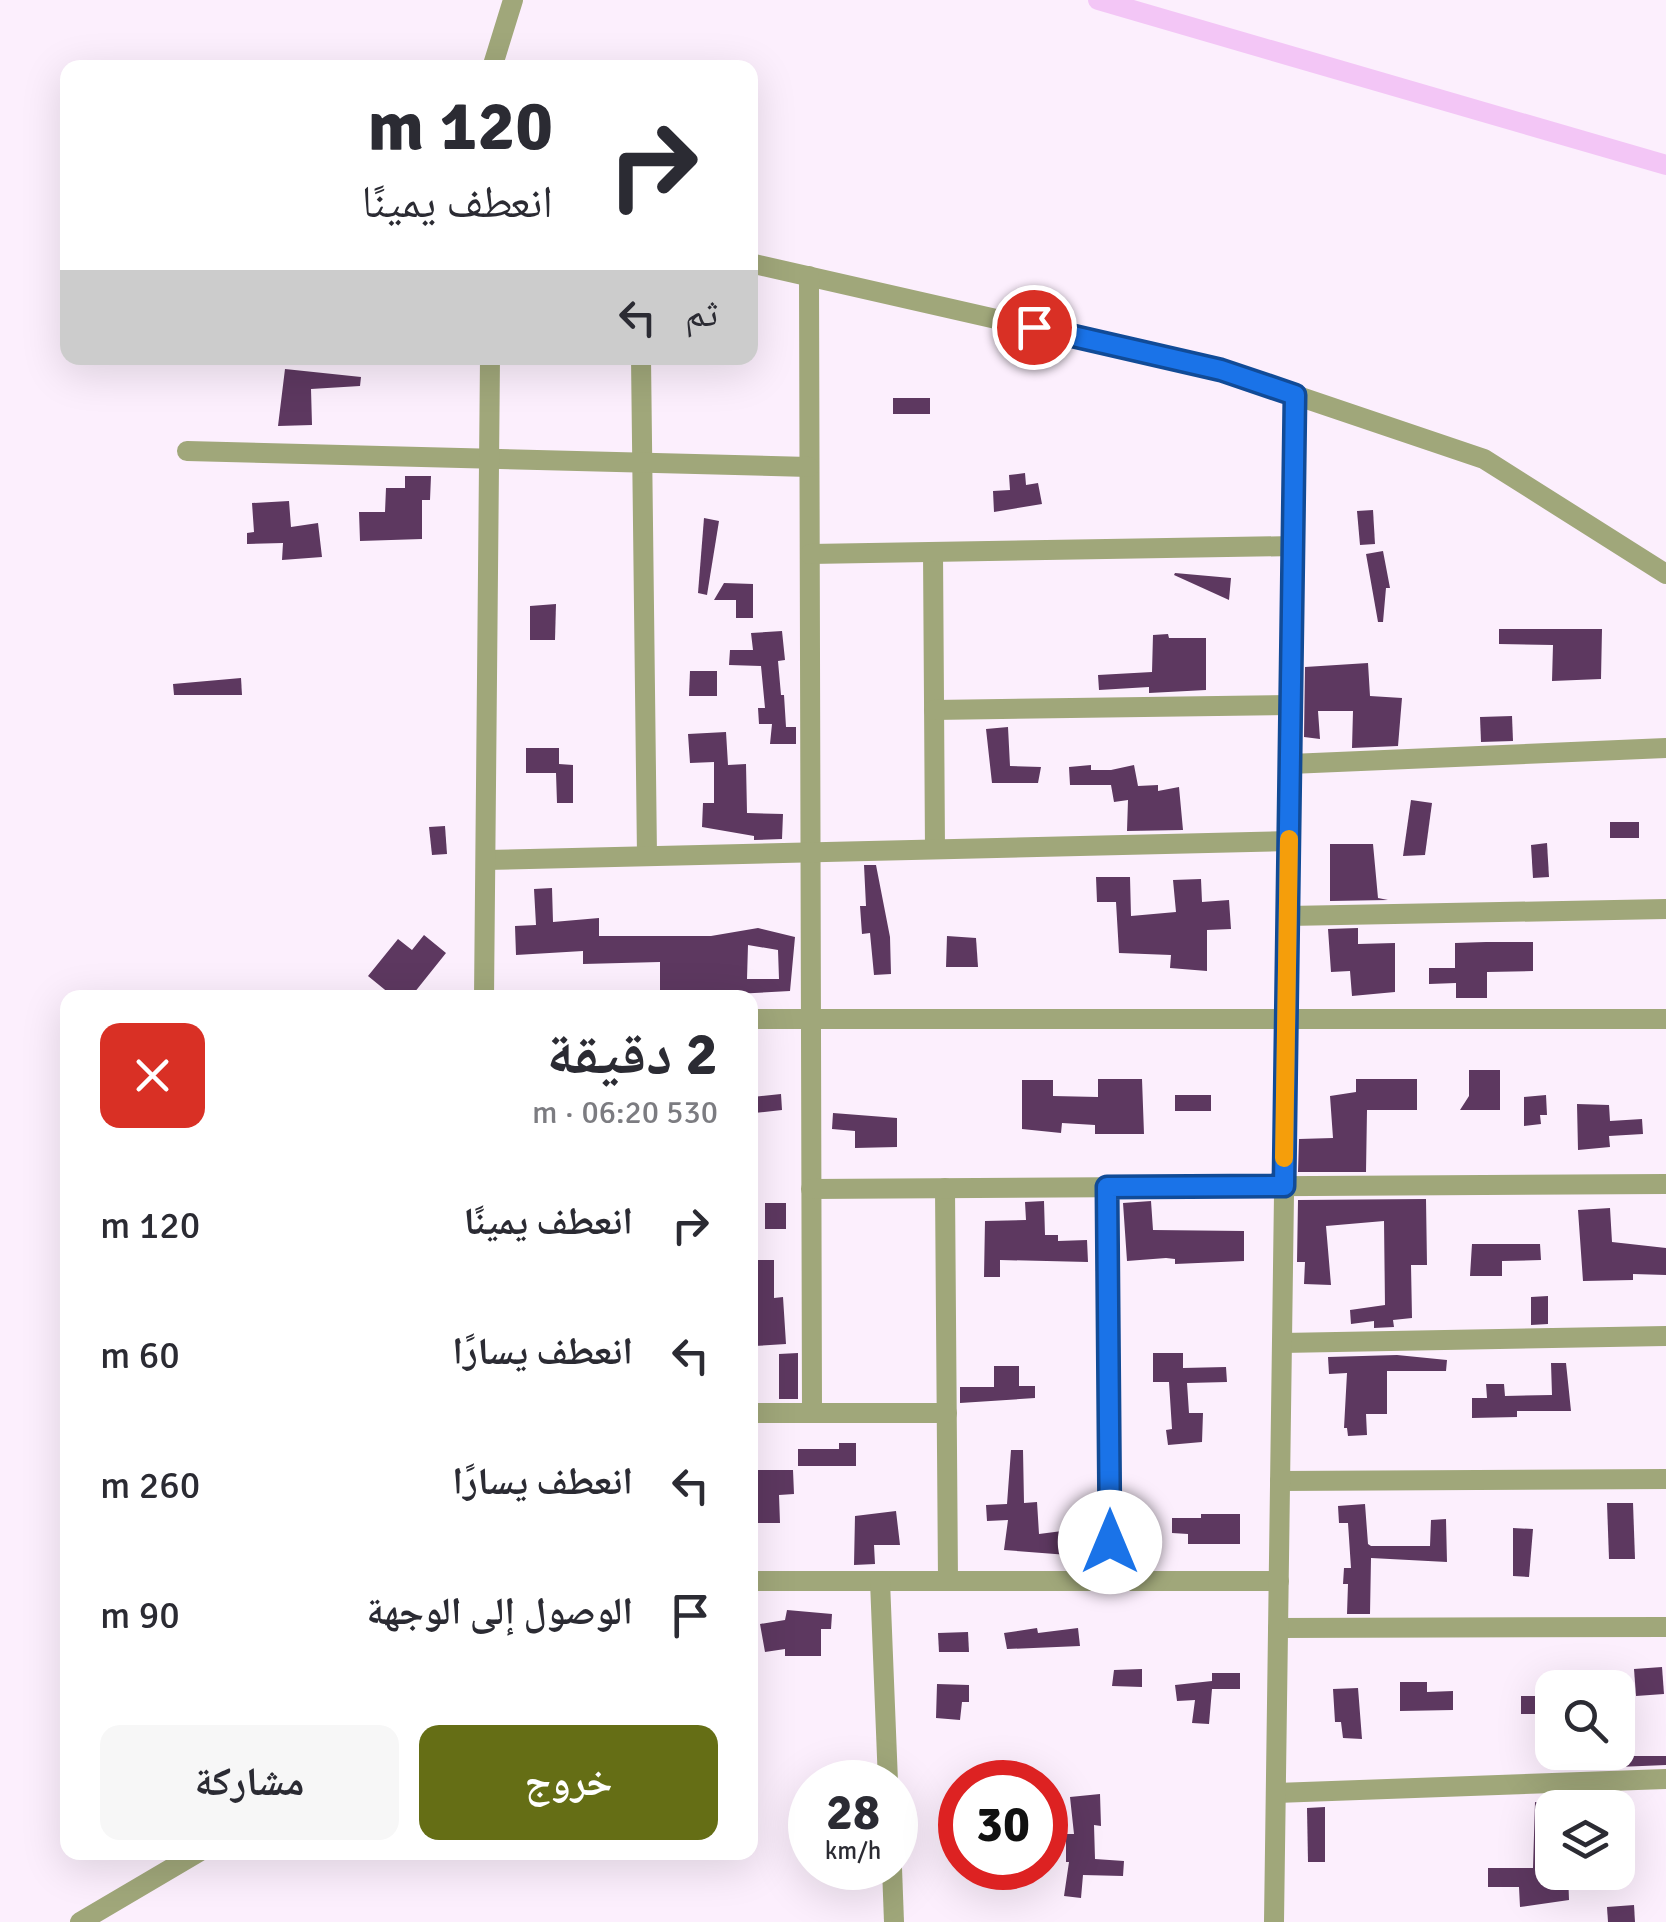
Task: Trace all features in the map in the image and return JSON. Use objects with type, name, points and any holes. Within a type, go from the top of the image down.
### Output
[{"type":"street","points":[[494,60],[513,0]]},
{"type":"street","points":[[758,265],[1221,370],[1484,459],[1666,574]]},
{"type":"street","points":[[809,276],[812,1413]]},
{"type":"street","points":[[484,990],[490,365]]},
{"type":"street","points":[[641,365],[647,856]]},
{"type":"street","points":[[1274,1922],[1295,395]]},
{"type":"street","points":[[187,451],[810,467]]},
{"type":"street","points":[[810,554],[1293,546]]},
{"type":"street","points":[[933,552],[935,849]]},
{"type":"street","points":[[934,710],[1291,705]]},
{"type":"street","points":[[1290,764],[1666,748]]},
{"type":"street","points":[[486,860],[1289,840]]},
{"type":"street","points":[[1288,916],[1666,909]]},
{"type":"street","points":[[758,1019],[1666,1019]]},
{"type":"street","points":[[811,1189],[1666,1184]]},
{"type":"street","points":[[1107,1187],[1110,1581]]},
{"type":"street","points":[[945,1188],[948,1581]]},
{"type":"street","points":[[1282,1343],[1666,1336]]},
{"type":"street","points":[[758,1413],[947,1413]]},
{"type":"street","points":[[1280,1481],[1666,1479]]},
{"type":"street","points":[[758,1581],[1279,1582]]},
{"type":"street","points":[[880,1581],[887,1760]]},
{"type":"street","points":[[1278,1628],[1666,1627]]},
{"type":"street","points":[[1276,1792],[1666,1779]]},
{"type":"street","points":[[80,1922],[185,1860]]},
{"type":"street","points":[[893,1890],[894,1922]]},
{"type":"building","points":[[285,369],[361,377],[360,386],[311,389],[312,425],[278,426]]},
{"type":"building","points":[[893,398],[930,398],[930,414],[893,414]]},
{"type":"building","points":[[1025,473],[1026,485],[1038,483],[1042,504],[994,512],[993,491],[1010,490],[1009,475]]},
{"type":"building","points":[[405,476],[431,476],[430,500],[422,500],[422,539],[360,541],[359,512],[385,512],[386,488],[405,488]]},
{"type":"building","points":[[289,501],[291,527],[318,523],[322,557],[282,560],[283,543],[247,544],[247,533],[254,532],[252,503]]},
{"type":"building","points":[[1373,510],[1375,544],[1360,545],[1357,511]]},
{"type":"building","points":[[704,518],[719,521],[707,595],[698,593]]},
{"type":"building","points":[[1383,551],[1390,588],[1386,588],[1383,622],[1378,622],[1366,554]]},
{"type":"building","points":[[1174,575],[1231,578],[1229,600]]},
{"type":"building","points":[[724,583],[753,584],[753,618],[736,618],[736,600],[714,600]]},
{"type":"building","points":[[556,604],[555,640],[530,640],[530,606]]},
{"type":"building","points":[[1499,629],[1602,629],[1601,679],[1552,681],[1553,645],[1499,644]]},
{"type":"building","points":[[782,631],[785,660],[778,661],[781,695],[786,727],[796,727],[796,744],[770,744],[772,724],[759,724],[758,708],[765,708],[761,666],[729,665],[730,650],[753,650],[751,633]]},
{"type":"building","points":[[1168,634],[1169,638],[1206,638],[1206,690],[1099,690],[1098,675],[1152,672],[1153,635]]},
{"type":"building","points":[[1368,663],[1370,696],[1402,698],[1398,746],[1352,748],[1353,711],[1318,711],[1320,739],[1304,737],[1305,667]]},
{"type":"building","points":[[690,671],[717,671],[717,696],[689,696]]},
{"type":"building","points":[[241,678],[242,695],[174,695],[173,684]]},
{"type":"building","points":[[1512,716],[1513,741],[1481,742],[1480,717]]},
{"type":"building","points":[[1008,727],[1010,766],[1041,767],[1038,783],[992,783],[986,729]]},
{"type":"building","points":[[726,732],[728,765],[746,764],[747,813],[783,814],[782,839],[754,840],[754,836],[702,827],[703,803],[714,803],[714,762],[690,763],[688,734]]},
{"type":"building","points":[[526,748],[559,748],[559,764],[573,765],[573,803],[557,803],[556,773],[526,773]]},
{"type":"building","points":[[1091,765],[1091,770],[1111,770],[1134,765],[1138,786],[1158,785],[1158,791],[1179,787],[1183,830],[1127,831],[1128,800],[1114,802],[1111,785],[1070,785],[1069,767]]},
{"type":"building","points":[[1411,800],[1432,803],[1425,855],[1403,856]]},
{"type":"building","points":[[1610,822],[1639,822],[1639,838],[1610,838]]},
{"type":"building","points":[[445,826],[447,854],[432,855],[429,827]]},
{"type":"building","points":[[1547,843],[1549,877],[1533,878],[1531,845]]},
{"type":"building","points":[[1330,844],[1373,844],[1378,898],[1388,900],[1330,901]]},
{"type":"building","points":[[864,865],[876,865],[890,937],[891,974],[874,975],[870,933],[862,934],[860,906],[866,906]]},
{"type":"building","points":[[1096,877],[1130,877],[1131,916],[1176,912],[1173,880],[1201,879],[1202,902],[1229,900],[1231,929],[1207,930],[1207,971],[1170,968],[1171,955],[1119,953],[1116,902],[1097,902]]},
{"type":"building","points":[[552,888],[553,922],[599,918],[599,936],[711,936],[758,928],[795,937],[790,991],[660,990],[660,962],[583,964],[583,951],[516,955],[515,926],[536,925],[534,889]],"holes":[[[748,945],[778,950],[779,979],[747,979]]]},
{"type":"building","points":[[1358,928],[1358,944],[1395,943],[1395,992],[1352,996],[1350,971],[1331,972],[1328,929]]},
{"type":"building","points":[[424,935],[446,953],[416,990],[385,990],[368,976],[398,939],[412,950]]},
{"type":"building","points":[[947,936],[976,938],[978,967],[946,967]]},
{"type":"building","points":[[1533,942],[1533,971],[1487,972],[1487,998],[1456,998],[1456,983],[1429,984],[1429,968],[1455,968],[1455,943]]},
{"type":"building","points":[[1469,1070],[1500,1070],[1500,1110],[1460,1110],[1469,1096]]},
{"type":"building","points":[[1098,1079],[1142,1079],[1144,1134],[1095,1134],[1095,1125],[1062,1123],[1061,1133],[1022,1129],[1022,1080],[1053,1080],[1053,1096],[1098,1097]]},
{"type":"building","points":[[1356,1079],[1417,1079],[1417,1110],[1367,1110],[1366,1172],[1298,1172],[1299,1139],[1333,1138],[1330,1096],[1356,1092]]},
{"type":"building","points":[[781,1094],[782,1110],[758,1113],[758,1096]]},
{"type":"building","points":[[1175,1095],[1211,1095],[1211,1111],[1175,1111]]},
{"type":"building","points":[[1546,1095],[1547,1115],[1540,1115],[1541,1124],[1524,1126],[1524,1097]]},
{"type":"building","points":[[1577,1104],[1609,1105],[1610,1121],[1642,1119],[1643,1134],[1609,1136],[1610,1147],[1578,1150]]},
{"type":"building","points":[[833,1113],[897,1118],[897,1147],[855,1148],[855,1131],[832,1129]]},
{"type":"building","points":[[1426,1199],[1427,1265],[1411,1265],[1412,1318],[1393,1320],[1394,1327],[1374,1328],[1374,1321],[1351,1324],[1350,1310],[1385,1305],[1384,1221],[1326,1226],[1331,1285],[1304,1284],[1305,1262],[1297,1262],[1298,1200]]},
{"type":"building","points":[[1044,1201],[1045,1235],[1058,1235],[1058,1241],[1087,1240],[1088,1262],[1000,1260],[1000,1277],[984,1277],[985,1221],[1026,1220],[1025,1202]]},
{"type":"building","points":[[1151,1201],[1153,1230],[1244,1231],[1244,1261],[1127,1261],[1123,1203]]},
{"type":"building","points":[[765,1203],[786,1203],[786,1229],[765,1229]]},
{"type":"building","points":[[1610,1208],[1612,1242],[1666,1248],[1666,1275],[1633,1274],[1633,1280],[1583,1281],[1578,1210]]},
{"type":"building","points":[[1472,1244],[1540,1244],[1541,1260],[1502,1261],[1502,1276],[1470,1276]]},
{"type":"building","points":[[758,1260],[774,1260],[774,1298],[783,1297],[786,1344],[758,1346]]},
{"type":"building","points":[[1548,1296],[1548,1324],[1531,1325],[1531,1297]]},
{"type":"building","points":[[798,1353],[798,1399],[779,1399],[779,1354]]},
{"type":"building","points":[[1153,1353],[1183,1353],[1183,1368],[1226,1367],[1227,1382],[1187,1383],[1189,1413],[1203,1413],[1202,1442],[1168,1445],[1166,1430],[1172,1429],[1169,1382],[1153,1382]]},
{"type":"building","points":[[1397,1355],[1447,1360],[1446,1371],[1387,1371],[1387,1414],[1366,1414],[1367,1435],[1348,1436],[1344,1428],[1347,1373],[1329,1374],[1328,1357]]},
{"type":"building","points":[[1551,1363],[1566,1363],[1571,1411],[1517,1411],[1517,1417],[1472,1418],[1472,1398],[1487,1398],[1486,1384],[1504,1384],[1505,1396],[1552,1395]]},
{"type":"building","points":[[994,1366],[1019,1366],[1019,1386],[1035,1386],[1035,1398],[960,1403],[960,1387],[994,1387]]},
{"type":"building","points":[[839,1443],[856,1443],[856,1466],[798,1466],[798,1449],[839,1449]]},
{"type":"building","points":[[1011,1450],[1023,1450],[1024,1503],[1037,1502],[1039,1534],[1070,1530],[1068,1555],[1004,1550],[1008,1520],[987,1521],[986,1505],[1007,1504]]},
{"type":"building","points":[[758,1470],[793,1470],[794,1494],[779,1495],[780,1523],[758,1523]]},
{"type":"building","points":[[1607,1503],[1633,1503],[1635,1559],[1609,1559]]},
{"type":"building","points":[[1365,1504],[1371,1546],[1430,1546],[1431,1520],[1446,1519],[1447,1562],[1371,1558],[1370,1614],[1347,1614],[1348,1584],[1343,1584],[1344,1568],[1351,1568],[1348,1523],[1339,1523],[1338,1506]]},
{"type":"building","points":[[896,1511],[900,1545],[874,1545],[875,1564],[854,1565],[855,1516]]},
{"type":"building","points":[[1201,1514],[1240,1514],[1240,1544],[1188,1544],[1188,1534],[1172,1533],[1172,1518],[1201,1518]]},
{"type":"building","points":[[1513,1528],[1533,1529],[1529,1577],[1513,1576]]},
{"type":"building","points":[[787,1610],[832,1614],[831,1629],[821,1629],[821,1656],[785,1656],[785,1649],[765,1652],[760,1624],[785,1620]]},
{"type":"building","points":[[1037,1628],[1038,1633],[1078,1628],[1080,1646],[1007,1649],[1004,1633]]},
{"type":"building","points":[[968,1632],[969,1652],[939,1652],[938,1633]]},
{"type":"building","points":[[1662,1667],[1664,1694],[1636,1696],[1634,1669]]},
{"type":"building","points":[[1142,1669],[1142,1687],[1112,1686],[1114,1670]]},
{"type":"building","points":[[1212,1673],[1240,1673],[1240,1689],[1212,1689],[1209,1724],[1192,1723],[1195,1700],[1177,1701],[1175,1685],[1212,1681]]},
{"type":"building","points":[[1400,1682],[1427,1682],[1427,1692],[1453,1691],[1453,1710],[1400,1711]]},
{"type":"building","points":[[937,1684],[969,1685],[969,1702],[962,1702],[960,1720],[936,1718]]},
{"type":"building","points":[[1358,1688],[1362,1739],[1343,1738],[1341,1722],[1335,1722],[1333,1689]]},
{"type":"building","points":[[1521,1696],[1535,1696],[1535,1714],[1521,1714]]},
{"type":"building","points":[[1635,1756],[1666,1756],[1666,1765],[1635,1766]]},
{"type":"building","points":[[1100,1794],[1101,1826],[1094,1825],[1095,1859],[1124,1861],[1123,1876],[1083,1875],[1081,1898],[1064,1896],[1068,1890],[1068,1834],[1074,1834],[1070,1797]]},
{"type":"building","points":[[1535,1802],[1535,1890],[1569,1890],[1569,1900],[1520,1907],[1519,1887],[1488,1887],[1488,1868],[1533,1868]]},
{"type":"building","points":[[1325,1807],[1325,1862],[1308,1862],[1307,1808]]},
{"type":"building","points":[[1634,1905],[1635,1922],[1608,1922],[1607,1907]]},
{"type":"waterway","points":[[1098,0],[1666,165]]},
{"type":"slow traffic","points":[[1284,1158],[1289,839]]},
{"type":"route","points":[[1034,327],[1221,370],[1295,395],[1284,1186],[1107,1187],[1110,1542]]}]
